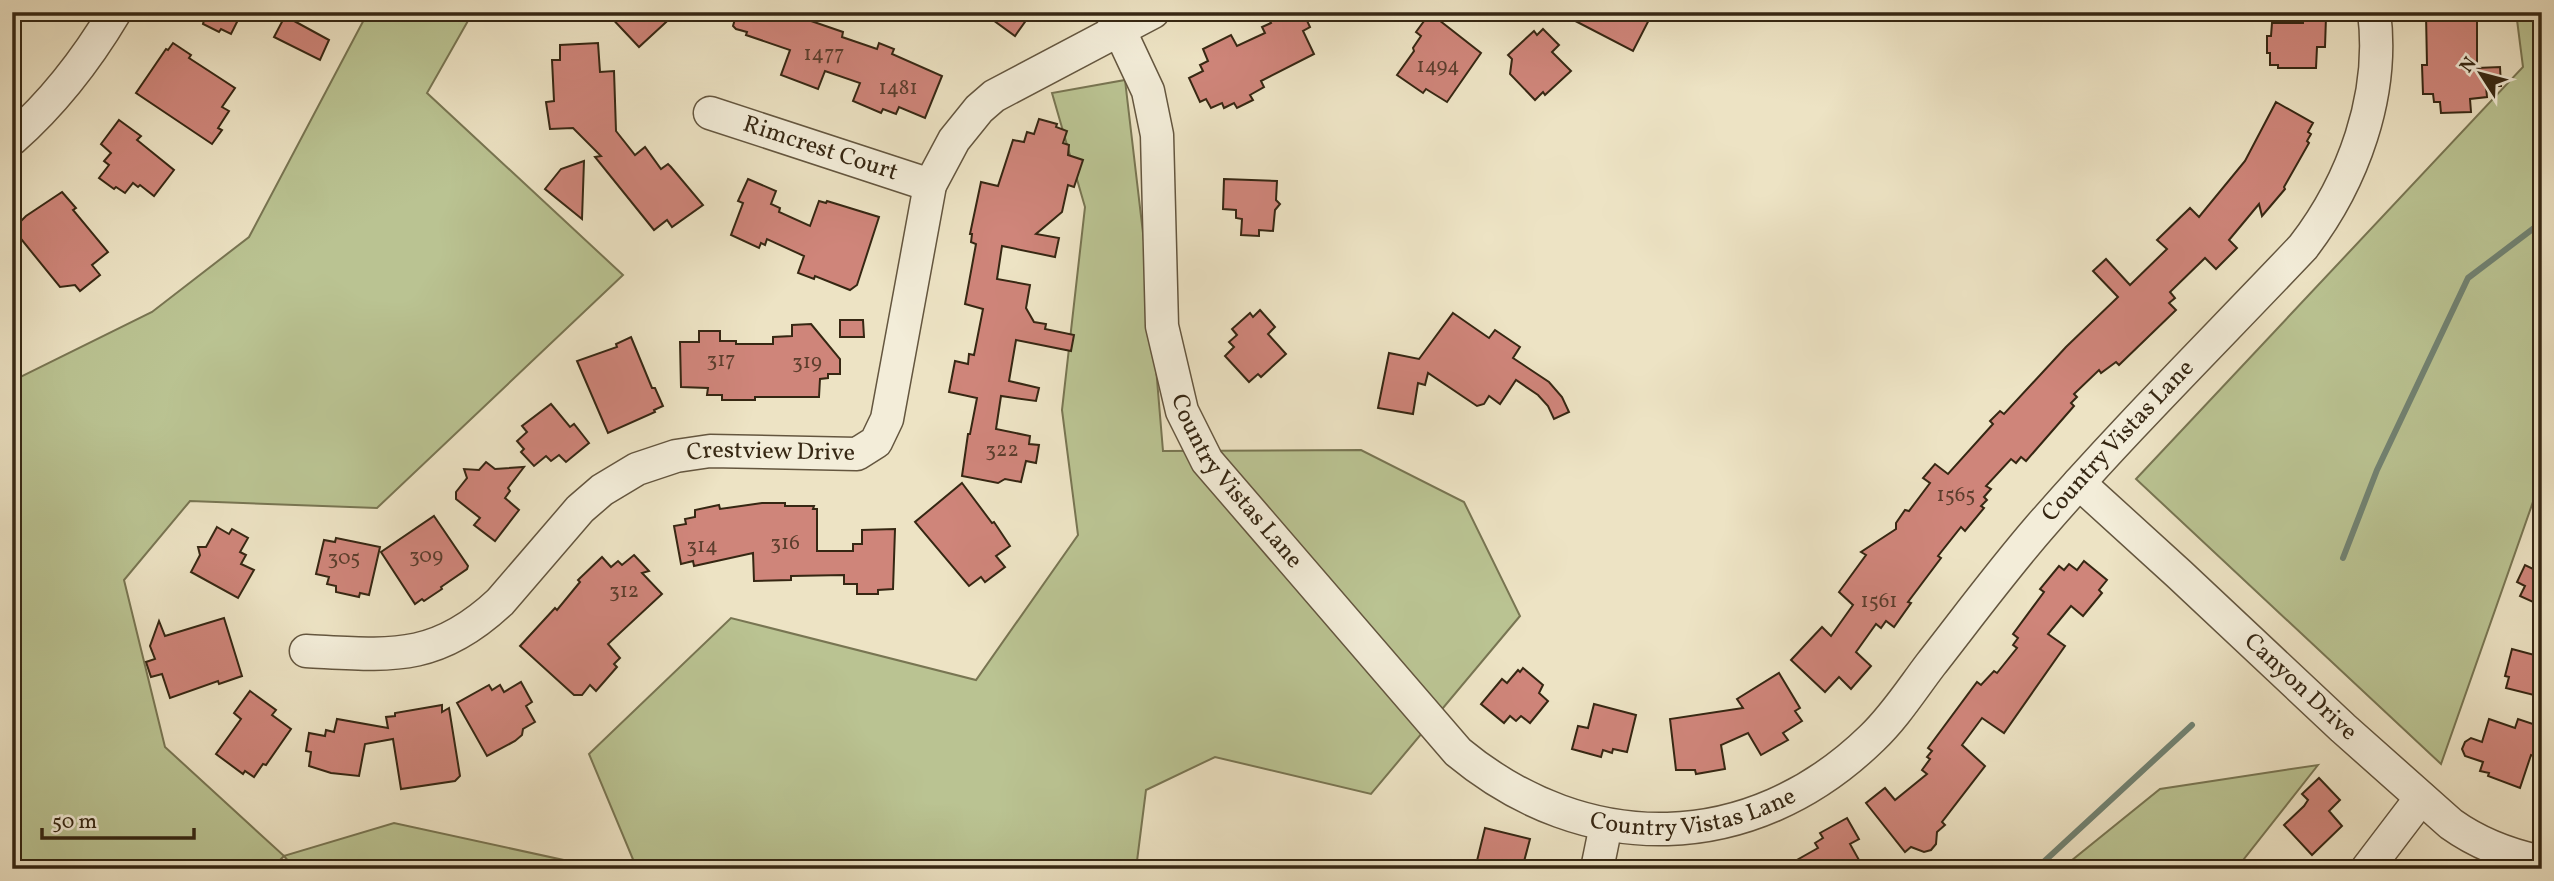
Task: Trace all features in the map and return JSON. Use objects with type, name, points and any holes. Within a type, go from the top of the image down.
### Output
[{"type":"street","points":[[12,139],[62,88],[82,63],[115,12]]},
{"type":"street","name":"Crestview Drive","points":[[306,651],[391,655],[431,646],[451,638],[485,616],[500,602],[580,509],[619,479],[656,461],[709,451],[857,454],[876,442],[887,419],[930,185],[954,140],[979,109],[994,96],[1116,20],[1153,12]]},
{"type":"street","name":"Country Vistas Lane","points":[[1116,20],[1148,91],[1157,135],[1162,326],[1182,411],[1207,461],[1458,752],[1487,775],[1527,799],[1566,814],[1606,825],[1665,829],[1723,822],[1779,803],[1830,774],[1853,756],[1881,728],[1999,574],[2078,483],[2303,247],[2320,225],[2346,178],[2365,124],[2374,66],[2374,12]]},
{"type":"street","name":"Rimcrest Court","points":[[710,113],[930,185]]},
{"type":"street","name":"Canyon Drive","points":[[2078,483],[2451,824],[2502,852],[2542,862]]},
{"type":"street","points":[[2367,869],[2421,798]]},
{"type":"street","points":[[1597,869],[1606,825]]},
{"type":"green space","points":[[368,12],[473,12],[427,93],[623,275],[377,508],[190,501],[124,580],[165,747],[284,856],[271,869],[12,869],[12,381],[152,312],[249,237]]},
{"type":"green space","points":[[2516,12],[2542,12],[2542,490],[2534,499],[2441,764],[2136,479],[2523,67]]},
{"type":"green space","points":[[1125,80],[1149,284],[1163,451],[1361,450],[1464,502],[1520,616],[1371,794],[1215,757],[1146,790],[1136,869],[637,869],[589,754],[731,618],[976,680],[1078,535],[1062,410],[1085,207],[1052,93]]},
{"type":"green space","points":[[2318,765],[2236,869],[2061,869],[2160,789]]},
{"type":"green space","points":[[394,823],[605,869],[295,869],[284,856]]},
{"type":"building","points":[[187,12],[242,12],[231,34],[221,29],[219,32],[203,24],[204,20]]},
{"type":"building","points":[[606,12],[677,12],[639,47]]},
{"type":"building","points":[[737,12],[785,12],[843,32],[842,37],[877,49],[879,43],[894,49],[892,54],[942,76],[925,118],[899,107],[896,114],[883,109],[881,113],[853,101],[860,83],[825,71],[818,89],[781,75],[790,50],[736,29],[733,26]]},
{"type":"building","points":[[982,12],[1032,12],[1015,36]]},
{"type":"building","points":[[1277,12],[1303,12],[1310,27],[1303,31],[1314,54],[1261,81],[1264,87],[1250,95],[1253,100],[1237,108],[1234,103],[1224,108],[1222,103],[1211,108],[1206,99],[1200,102],[1189,78],[1203,71],[1200,65],[1208,61],[1203,49],[1231,35],[1237,46],[1265,33],[1262,27],[1271,23],[1268,17]]},
{"type":"building","points":[[1558,12],[1653,12],[1633,51]]},
{"type":"building","points":[[2477,12],[2477,68],[2500,67],[2501,86],[2486,86],[2487,97],[2470,99],[2471,112],[2441,113],[2440,102],[2434,102],[2433,94],[2423,94],[2422,65],[2427,65],[2426,14]]},
{"type":"building","points":[[1430,13],[1481,53],[1447,102],[1426,89],[1423,93],[1397,75],[1414,51],[1413,48],[1421,36],[1416,32]]},
{"type":"building","points":[[285,16],[329,40],[320,60],[274,37]]},
{"type":"building","points":[[2303,16],[2326,17],[2325,47],[2317,47],[2316,68],[2278,68],[2278,65],[2270,65],[2267,36],[2271,36],[2272,23],[2303,23]]},
{"type":"building","points":[[1543,29],[1559,45],[1552,52],[1571,71],[1545,95],[1543,92],[1535,100],[1510,74],[1512,59],[1508,55],[1534,31],[1537,35]]},
{"type":"building","points":[[173,43],[191,55],[189,58],[235,88],[222,107],[229,111],[218,128],[222,130],[212,144],[136,93]]},
{"type":"building","points":[[598,43],[600,72],[614,71],[616,131],[635,155],[645,147],[661,169],[668,164],[703,205],[672,227],[667,220],[654,230],[595,157],[601,156],[573,128],[550,129],[546,102],[554,101],[552,60],[560,60],[560,45]]},
{"type":"building","points":[[2276,102],[2313,123],[2308,132],[2311,134],[2307,141],[2309,143],[2285,189],[2262,216],[2259,204],[2229,240],[2237,248],[2216,269],[2205,258],[2170,292],[2175,298],[2169,303],[2176,310],[2119,365],[2116,362],[2101,373],[2099,370],[2074,394],[2077,397],[2071,403],[2074,406],[2026,461],[2021,457],[2016,463],[2011,459],[1986,486],[1991,489],[1984,497],[1987,500],[1981,506],[1984,508],[1965,531],[1961,527],[1938,556],[1941,558],[1908,602],[1911,603],[1894,627],[1886,621],[1881,628],[1876,624],[1856,652],[1871,666],[1851,689],[1839,677],[1825,692],[1791,660],[1822,627],[1831,636],[1853,605],[1839,592],[1866,555],[1861,552],[1896,529],[1896,523],[1905,510],[1909,511],[1930,483],[1923,478],[1935,464],[1948,474],[1993,424],[1990,421],[2000,411],[2004,414],[2066,347],[2118,297],[2093,271],[2106,259],[2130,285],[2167,249],[2157,240],[2190,208],[2199,217],[2245,161]]},
{"type":"building","points":[[1039,119],[1057,124],[1056,127],[1067,131],[1063,143],[1069,145],[1068,155],[1083,160],[1074,187],[1068,185],[1062,212],[1036,234],[1059,238],[1055,257],[1002,246],[997,279],[1030,285],[1026,308],[1034,322],[1046,324],[1045,329],[1074,335],[1071,351],[1016,340],[1009,381],[1039,388],[1036,401],[1001,396],[996,429],[1030,436],[1029,444],[1039,445],[1036,463],[1026,461],[1021,482],[1005,479],[998,483],[962,476],[977,398],[949,392],[955,361],[968,364],[969,354],[974,355],[983,309],[965,304],[976,244],[971,242],[970,234],[981,182],[998,186],[1013,140],[1024,142],[1027,132],[1034,134]]},
{"type":"building","points":[[119,120],[141,136],[137,140],[174,170],[154,196],[133,183],[125,193],[99,178],[109,165],[104,161],[111,153],[101,144]]},
{"type":"building","points":[[584,161],[582,219],[545,189],[561,169]]},
{"type":"building","points":[[748,179],[776,191],[771,204],[780,208],[779,212],[810,226],[819,201],[879,217],[857,285],[850,290],[815,276],[814,279],[798,273],[804,256],[767,239],[765,245],[761,243],[759,248],[731,235],[743,203],[738,201]]},
{"type":"building","points":[[1224,179],[1277,181],[1276,200],[1280,204],[1275,210],[1273,231],[1259,230],[1259,236],[1241,235],[1242,219],[1236,218],[1236,210],[1223,209]]},
{"type":"building","points":[[62,192],[76,208],[73,210],[108,252],[92,265],[100,275],[80,291],[75,285],[60,287],[13,229],[26,216]]},
{"type":"building","points":[[1260,310],[1275,327],[1268,334],[1286,354],[1261,377],[1258,374],[1249,382],[1225,356],[1234,347],[1229,342],[1237,335],[1232,329],[1250,313],[1253,317]]},
{"type":"building","points":[[1453,313],[1489,338],[1495,330],[1520,347],[1513,358],[1549,382],[1562,397],[1569,412],[1554,419],[1548,406],[1538,395],[1516,380],[1500,404],[1489,396],[1484,404],[1477,406],[1428,373],[1425,385],[1418,383],[1413,414],[1378,408],[1389,353],[1419,359]]},
{"type":"building","points":[[840,320],[863,320],[864,337],[840,337]]},
{"type":"building","points":[[811,324],[840,359],[840,374],[828,374],[828,378],[820,379],[819,397],[722,400],[722,395],[707,395],[708,388],[681,387],[680,342],[699,342],[699,331],[720,331],[720,341],[736,341],[736,344],[773,344],[773,337],[792,336],[792,325]]},
{"type":"building","points":[[631,337],[652,388],[655,388],[663,406],[608,433],[577,361],[617,347],[616,344]]},
{"type":"building","points":[[551,404],[570,427],[574,424],[589,443],[566,462],[559,455],[551,461],[546,456],[534,466],[521,452],[524,449],[517,441],[527,432],[522,426]]},
{"type":"building","points":[[486,462],[495,469],[524,467],[508,488],[510,491],[505,498],[519,510],[495,541],[474,525],[480,518],[456,499],[456,492],[467,478],[464,469],[479,470]]},
{"type":"building","points":[[962,483],[1010,546],[996,556],[1005,567],[985,582],[981,577],[969,586],[915,522]]},
{"type":"building","points":[[762,503],[814,506],[813,509],[817,509],[817,551],[853,551],[853,544],[862,544],[862,530],[895,529],[893,589],[878,590],[878,594],[857,594],[857,584],[844,584],[844,575],[791,576],[791,580],[754,581],[753,553],[694,566],[693,561],[681,564],[674,526],[686,524],[685,519],[695,517],[695,510],[719,505],[720,509]]},
{"type":"building","points":[[434,516],[468,566],[441,587],[442,589],[415,604],[381,552]]},
{"type":"building","points":[[217,527],[229,534],[232,529],[248,538],[240,552],[246,555],[241,564],[254,570],[238,598],[191,572],[200,555],[198,547],[206,547]]},
{"type":"building","points":[[336,538],[380,547],[369,595],[360,593],[359,597],[336,592],[336,586],[327,584],[329,577],[316,574],[324,540],[335,542]]},
{"type":"building","points":[[2542,549],[2542,606],[2520,596],[2525,586],[2517,582],[2525,565],[2533,569]]},
{"type":"building","points":[[634,555],[649,571],[642,573],[662,594],[608,644],[620,658],[614,664],[617,667],[596,691],[590,685],[582,695],[574,695],[520,646],[555,608],[557,610],[580,582],[578,580],[602,557],[611,567],[618,561],[622,565]]},
{"type":"building","points":[[2084,561],[2107,580],[2099,590],[2102,593],[2083,616],[2071,606],[2048,634],[2065,646],[2004,733],[1982,718],[1962,745],[1985,766],[1942,822],[1945,825],[1937,832],[1936,844],[1931,850],[1924,852],[1911,847],[1905,852],[1866,803],[1885,788],[1895,800],[1927,774],[1922,770],[1930,759],[1927,757],[1932,751],[1928,748],[1977,682],[1981,685],[1994,671],[1997,673],[2017,648],[2013,645],[2018,638],[2013,634],[2044,592],[2040,589],[2059,566],[2064,570],[2069,564],[2077,570]]},
{"type":"building","points":[[224,618],[242,676],[219,684],[218,681],[170,698],[162,674],[151,677],[146,662],[155,659],[150,646],[159,621],[165,636]]},
{"type":"building","points":[[2512,649],[2542,657],[2542,697],[2506,688],[2509,677],[2505,676]]},
{"type":"building","points":[[1523,668],[1543,685],[1539,693],[1548,701],[1530,723],[1521,716],[1516,721],[1510,716],[1504,723],[1481,704],[1502,679],[1507,683]]},
{"type":"building","points":[[1779,673],[1800,708],[1795,711],[1802,721],[1783,733],[1788,740],[1761,755],[1748,733],[1721,745],[1725,769],[1696,774],[1695,770],[1676,770],[1670,719],[1743,708],[1737,699]]},
{"type":"building","points":[[521,682],[532,702],[526,706],[535,722],[523,729],[522,735],[515,741],[487,756],[457,703],[489,685],[492,690],[500,685],[504,692]]},
{"type":"building","points":[[250,691],[276,710],[272,715],[291,729],[266,765],[263,764],[254,777],[245,771],[243,774],[216,754],[241,719],[234,713]]},
{"type":"building","points":[[1594,704],[1636,715],[1627,752],[1613,749],[1612,753],[1603,750],[1601,757],[1572,749],[1578,726],[1588,728]]},
{"type":"building","points":[[442,705],[442,712],[449,708],[460,776],[455,781],[401,789],[393,739],[365,744],[359,776],[331,773],[309,766],[311,752],[306,751],[309,733],[325,736],[326,730],[334,732],[337,719],[388,728],[386,717],[395,716],[395,713]]},
{"type":"building","points":[[2489,719],[2515,728],[2518,719],[2542,727],[2542,743],[2536,757],[2531,755],[2520,788],[2488,776],[2489,773],[2480,771],[2483,762],[2465,756],[2462,749],[2465,742],[2471,738],[2482,742]]},
{"type":"building","points":[[2319,778],[2340,800],[2329,811],[2342,826],[2312,855],[2284,825],[2304,806],[2308,800],[2302,794]]},
{"type":"building","points":[[1847,818],[1859,839],[1850,844],[1864,869],[1781,869],[1818,848],[1815,843],[1823,838],[1820,833]]},
{"type":"building","points":[[1485,828],[1530,839],[1522,869],[1475,869]]},
{"type":"waterway","points":[[2343,558],[2377,470],[2468,278],[2542,222]]},
{"type":"waterway","points":[[2036,869],[2192,725]]}]
